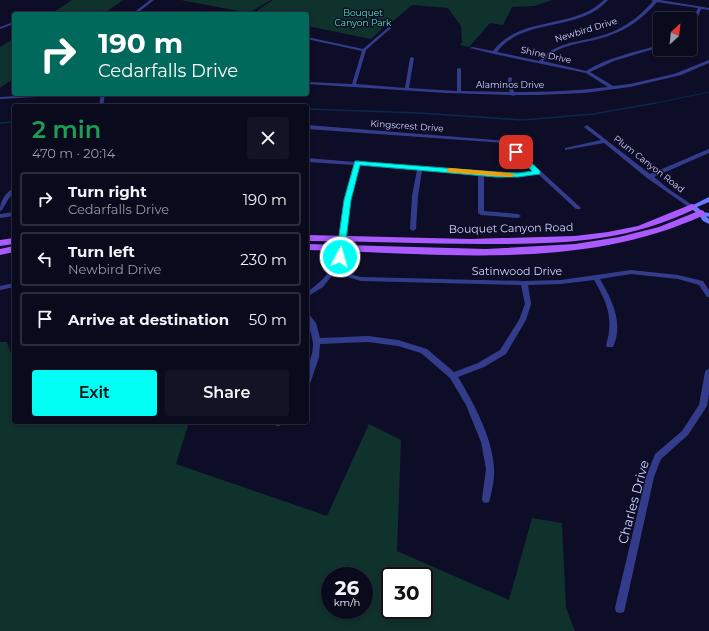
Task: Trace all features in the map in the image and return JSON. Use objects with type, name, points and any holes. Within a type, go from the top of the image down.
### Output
[{"type":"main road","name":"Bouquet Canyon Road","points":[[309,247],[342,243],[473,242],[552,240],[589,237],[632,230],[656,223],[709,199]]},
{"type":"main road","name":"Plum Canyon Road","points":[[692,207],[706,212],[705,220],[709,222]]},
{"type":"main road","name":"Bouquet Canyon Road","points":[[309,238],[342,243],[475,251],[556,249],[602,244],[632,238],[663,229],[706,212]]},
{"type":"main road","points":[[0,243],[12,241]]},
{"type":"main road","points":[[0,252],[12,250]]},
{"type":"street","points":[[137,12],[152,0]]},
{"type":"street","points":[[494,53],[511,37],[534,27],[575,18],[591,11],[606,0]]},
{"type":"street","points":[[654,0],[709,10]]},
{"type":"street","name":"Newbird Drive","points":[[540,62],[546,53],[556,47],[599,37],[626,27],[645,14],[654,0]]},
{"type":"street","points":[[697,15],[700,8]]},
{"type":"street","points":[[0,28],[12,24]]},
{"type":"street","points":[[354,85],[364,50],[390,26]]},
{"type":"street","points":[[309,38],[364,50]]},
{"type":"street","name":"Shine Drive","points":[[472,48],[587,72],[613,88]]},
{"type":"street","points":[[587,72],[596,65],[653,49]]},
{"type":"street","points":[[407,89],[412,58]]},
{"type":"street","name":"Alaminos Drive","points":[[309,83],[513,95],[574,93],[613,88],[677,74],[709,61]]},
{"type":"street","points":[[459,69],[459,92]]},
{"type":"street","points":[[510,78],[510,86],[513,95]]},
{"type":"street","points":[[0,98],[31,96]]},
{"type":"street","name":"Kingscrest Drive","points":[[309,127],[506,142],[537,173]]},
{"type":"street","name":"Plum Canyon Road","points":[[587,127],[649,176],[692,207]]},
{"type":"street","points":[[567,149],[604,141]]},
{"type":"street","points":[[649,176],[709,151]]},
{"type":"street","points":[[309,160],[358,162],[481,173],[518,175],[537,173],[578,208]]},
{"type":"street","points":[[309,293],[316,289],[334,271],[340,257],[347,200],[358,162]]},
{"type":"street","points":[[413,229],[415,196],[420,168]]},
{"type":"street","points":[[481,173],[481,213],[518,216]]},
{"type":"street","points":[[0,209],[7,197],[12,192]]},
{"type":"street","points":[[0,216],[12,214]]},
{"type":"street","name":"Satinwood Drive","points":[[334,271],[361,279],[524,283],[596,278],[631,272],[672,276],[701,283],[706,288],[709,295]]},
{"type":"street","points":[[596,278],[610,300],[614,316],[614,336],[610,345]]},
{"type":"street","points":[[453,376],[481,365],[503,352],[522,320],[528,304],[524,283]]},
{"type":"street","points":[[0,288],[12,286]]},
{"type":"street","points":[[309,318],[316,341],[315,362],[309,376]]},
{"type":"street","points":[[316,341],[368,339],[398,343],[424,351],[453,376],[470,404],[485,442],[490,469],[486,499]]},
{"type":"street","name":"Charles Drive","points":[[620,608],[650,476],[658,457],[685,433],[703,406],[709,372]]},
{"type":"green space","points":[[72,0],[123,0],[106,12],[54,12]]},
{"type":"green space","points":[[181,0],[271,0],[251,12]]},
{"type":"green space","name":"Bouquet Canyon Park","points":[[273,0],[552,0],[534,6],[512,7],[503,25],[490,23],[469,47],[460,45],[462,42],[461,26],[448,8],[412,5],[392,22],[382,25],[381,30],[371,39],[309,26],[309,12],[255,12]]},
{"type":"green space","points":[[12,39],[12,79],[0,88],[0,47]]},
{"type":"green space","points":[[0,342],[7,342],[12,357],[12,424],[188,424],[176,464],[327,516],[369,424],[401,440],[397,551],[509,600],[532,518],[562,523],[566,608],[575,631],[0,631]]},
{"type":"waterway","points":[[655,103],[709,92]]},
{"type":"waterway","points":[[309,109],[419,113],[523,120],[593,114],[655,103]]},
{"type":"waterway","points":[[651,104],[655,103]]},
{"type":"waterway","points":[[0,123],[12,122]]},
{"type":"slow traffic","points":[[450,170],[496,175],[511,175]]},
{"type":"route","points":[[340,257],[347,200],[358,162],[496,175],[537,173],[516,152]]}]
